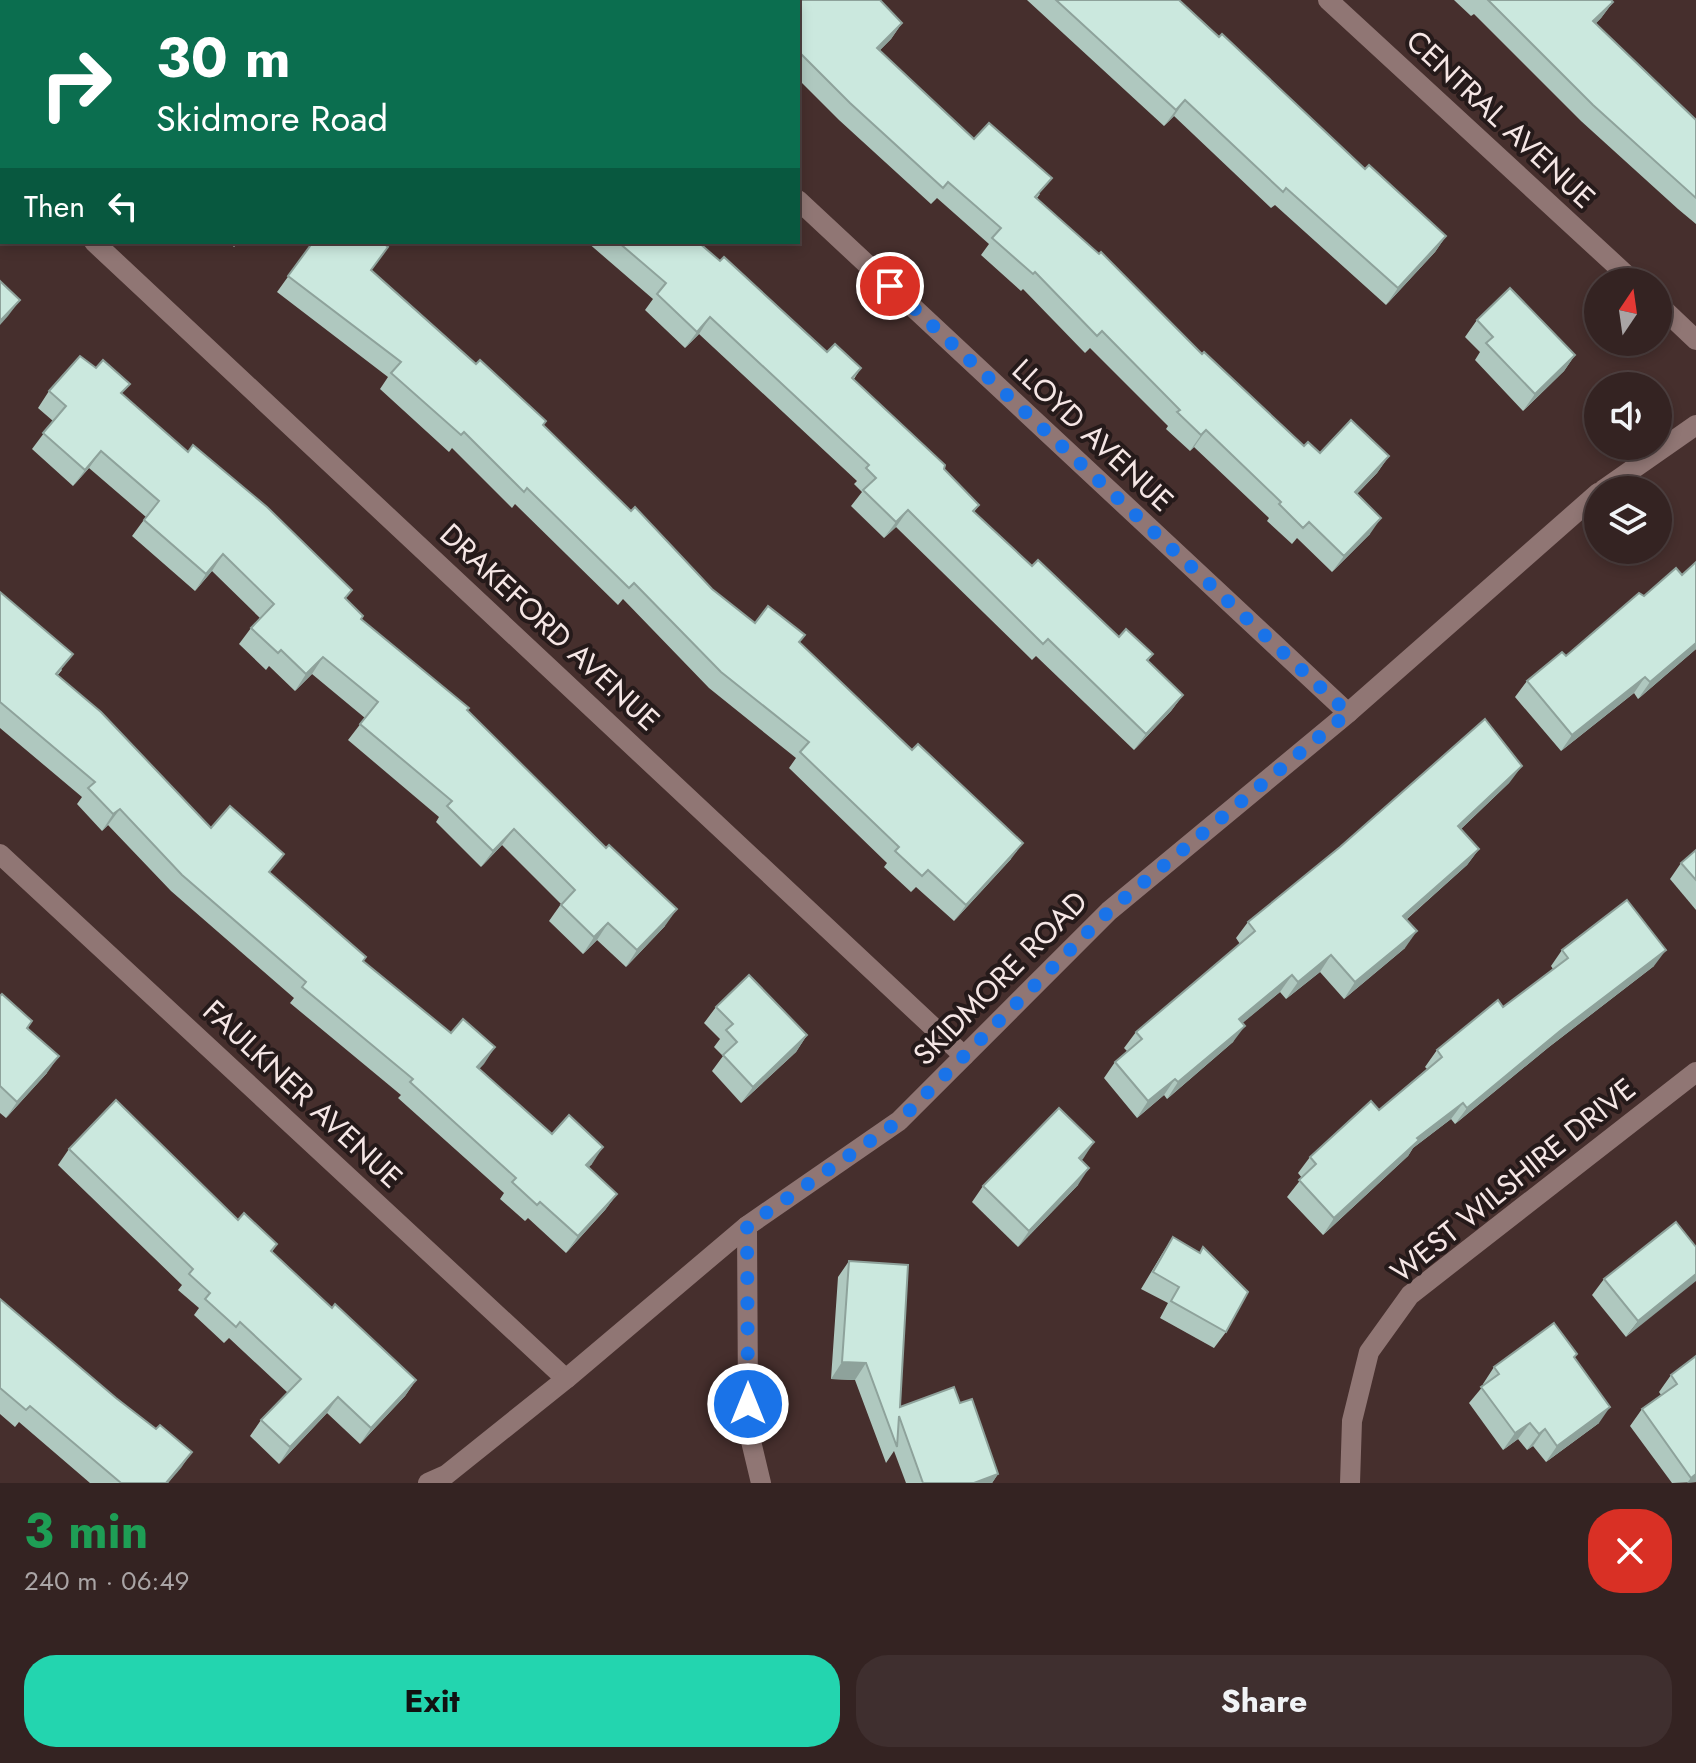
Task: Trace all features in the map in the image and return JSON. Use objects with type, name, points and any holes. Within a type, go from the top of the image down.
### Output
[{"type":"street","name":"CENTRAL AVENUE","points":[[1328,0],[1619,268]]},
{"type":"street","name":"LLOYD AVENUE","points":[[800,202],[1348,713]]},
{"type":"street","name":"DRAKEFORD AVENUE","points":[[96,244],[964,1056]]},
{"type":"street","points":[[1672,317],[1696,340]]},
{"type":"street","name":"SKIDMORE ROAD","points":[[1623,476],[1696,425]]},
{"type":"street","name":"SKIDMORE ROAD","points":[[428,1483],[446,1475],[566,1379],[747,1226],[899,1121],[1109,911],[1348,713],[1584,506]]},
{"type":"street","name":"FAULKNER AVENUE","points":[[0,854],[566,1379]]},
{"type":"street","name":"WEST WILSHIRE DRIVE","points":[[1350,1483],[1352,1421],[1369,1352],[1410,1295],[1695,1076]]},
{"type":"street","points":[[747,1226],[748,1404],[750,1437],[761,1483]]},
{"type":"building","points":[[800,0],[880,0],[902,23],[877,48],[974,139],[989,123],[1052,178],[1035,197],[1099,254],[1101,252],[1202,354],[1204,352],[1304,446],[1308,442],[1320,453],[1351,420],[1389,456],[1355,492],[1381,518],[1344,556],[1309,522],[1303,528],[1279,504],[1281,502],[1206,430],[1201,435],[1177,412],[1180,410],[1102,331],[1097,336],[1035,272],[1033,274],[992,238],[1001,228],[948,182],[943,188],[800,53]]},
{"type":"building","points":[[1056,0],[1179,0],[1219,37],[1222,34],[1365,169],[1369,165],[1446,236],[1398,288],[1286,188],[1283,192],[1185,100],[1176,110]]},
{"type":"building","points":[[1488,0],[1611,0],[1613,2],[1593,21],[1696,120],[1696,198],[1593,105]]},
{"type":"building","points":[[312,244],[384,244],[388,247],[371,270],[476,364],[480,360],[546,421],[543,425],[631,511],[635,507],[712,589],[755,623],[768,606],[805,635],[799,642],[912,750],[918,744],[1023,843],[966,905],[928,870],[922,876],[895,851],[899,847],[800,752],[809,742],[721,672],[634,583],[629,588],[527,488],[524,492],[464,432],[461,435],[391,373],[401,362],[288,276]]},
{"type":"building","points":[[620,244],[700,244],[720,261],[724,257],[827,352],[835,344],[861,368],[852,378],[945,465],[944,469],[979,505],[973,511],[1032,566],[1038,560],[1119,637],[1126,629],[1153,654],[1147,660],[1183,695],[1146,734],[1048,639],[1043,644],[908,510],[896,522],[863,490],[876,478],[866,468],[869,465],[710,317],[697,332],[657,294],[666,283]]},
{"type":"building","points":[[0,281],[20,300],[0,321]]},
{"type":"building","points":[[1510,288],[1575,355],[1535,394],[1486,343],[1493,337],[1477,320]]},
{"type":"building","points":[[80,356],[96,368],[103,360],[130,384],[121,393],[188,452],[193,445],[267,507],[352,590],[345,598],[363,616],[361,619],[469,708],[467,710],[606,848],[609,845],[677,909],[637,950],[608,923],[594,937],[561,905],[575,890],[514,829],[493,851],[447,806],[452,801],[360,724],[378,702],[323,657],[306,674],[251,628],[274,604],[223,554],[206,574],[144,520],[159,501],[101,451],[85,470],[43,433],[66,406],[49,391]]},
{"type":"building","points":[[1696,562],[1696,643],[1650,682],[1645,677],[1572,735],[1527,681],[1562,652],[1566,656],[1639,593],[1644,596],[1676,568],[1682,575]]},
{"type":"building","points":[[0,592],[73,654],[56,674],[101,712],[211,828],[230,806],[284,854],[269,872],[366,957],[363,961],[451,1033],[463,1019],[495,1047],[477,1067],[552,1134],[569,1115],[603,1147],[586,1165],[617,1194],[578,1236],[512,1182],[516,1178],[410,1082],[413,1079],[302,987],[306,982],[182,875],[120,809],[113,814],[88,788],[95,782],[0,702]]},
{"type":"building","points":[[1485,719],[1522,766],[1458,826],[1479,849],[1403,916],[1417,931],[1355,982],[1331,955],[1298,982],[1292,975],[1239,1019],[1245,1026],[1178,1082],[1175,1079],[1148,1101],[1115,1062],[1142,1039],[1136,1032],[1255,931],[1248,922],[1340,847]]},
{"type":"building","points":[[1696,850],[1696,880],[1681,863]]},
{"type":"building","points":[[1627,900],[1666,950],[1560,1031],[1467,1108],[1463,1103],[1417,1138],[1419,1140],[1334,1218],[1299,1180],[1316,1164],[1310,1157],[1371,1101],[1379,1110],[1442,1057],[1437,1050],[1498,1000],[1503,1007],[1568,958],[1562,950]]},
{"type":"building","points":[[749,975],[807,1035],[753,1087],[723,1055],[737,1042],[726,1030],[733,1024],[716,1007]]},
{"type":"building","points":[[2,994],[32,1021],[27,1028],[59,1056],[17,1102],[0,1086]]},
{"type":"building","points":[[116,1100],[238,1220],[244,1213],[277,1244],[271,1251],[332,1308],[335,1304],[416,1380],[371,1428],[338,1397],[290,1447],[261,1420],[301,1379],[240,1322],[236,1327],[205,1299],[210,1293],[189,1274],[193,1269],[69,1149]]},
{"type":"building","points":[[1059,1108],[1094,1142],[1079,1158],[1089,1168],[1029,1231],[983,1186]]},
{"type":"building","points":[[1676,1222],[1696,1247],[1696,1274],[1638,1321],[1604,1279]]},
{"type":"building","points":[[1173,1237],[1200,1253],[1203,1247],[1248,1292],[1226,1332],[1171,1301],[1179,1287],[1153,1272]]},
{"type":"building","points":[[849,1261],[908,1265],[900,1407],[954,1387],[960,1403],[972,1399],[998,1474],[974,1483],[923,1483],[899,1416],[897,1447],[866,1363],[842,1362]]},
{"type":"building","points":[[0,1299],[116,1398],[156,1429],[160,1425],[192,1452],[166,1483],[121,1483],[30,1406],[26,1410],[0,1388]]},
{"type":"building","points":[[1554,1323],[1610,1407],[1557,1446],[1545,1429],[1539,1434],[1530,1423],[1515,1433],[1481,1387],[1499,1374],[1494,1367]]},
{"type":"building","points":[[1696,1356],[1696,1474],[1691,1478],[1642,1409],[1677,1384],[1671,1375]]},
{"type":"route","points":[[748,1404],[747,1226],[899,1121],[1109,911],[1348,713],[890,286]]}]
